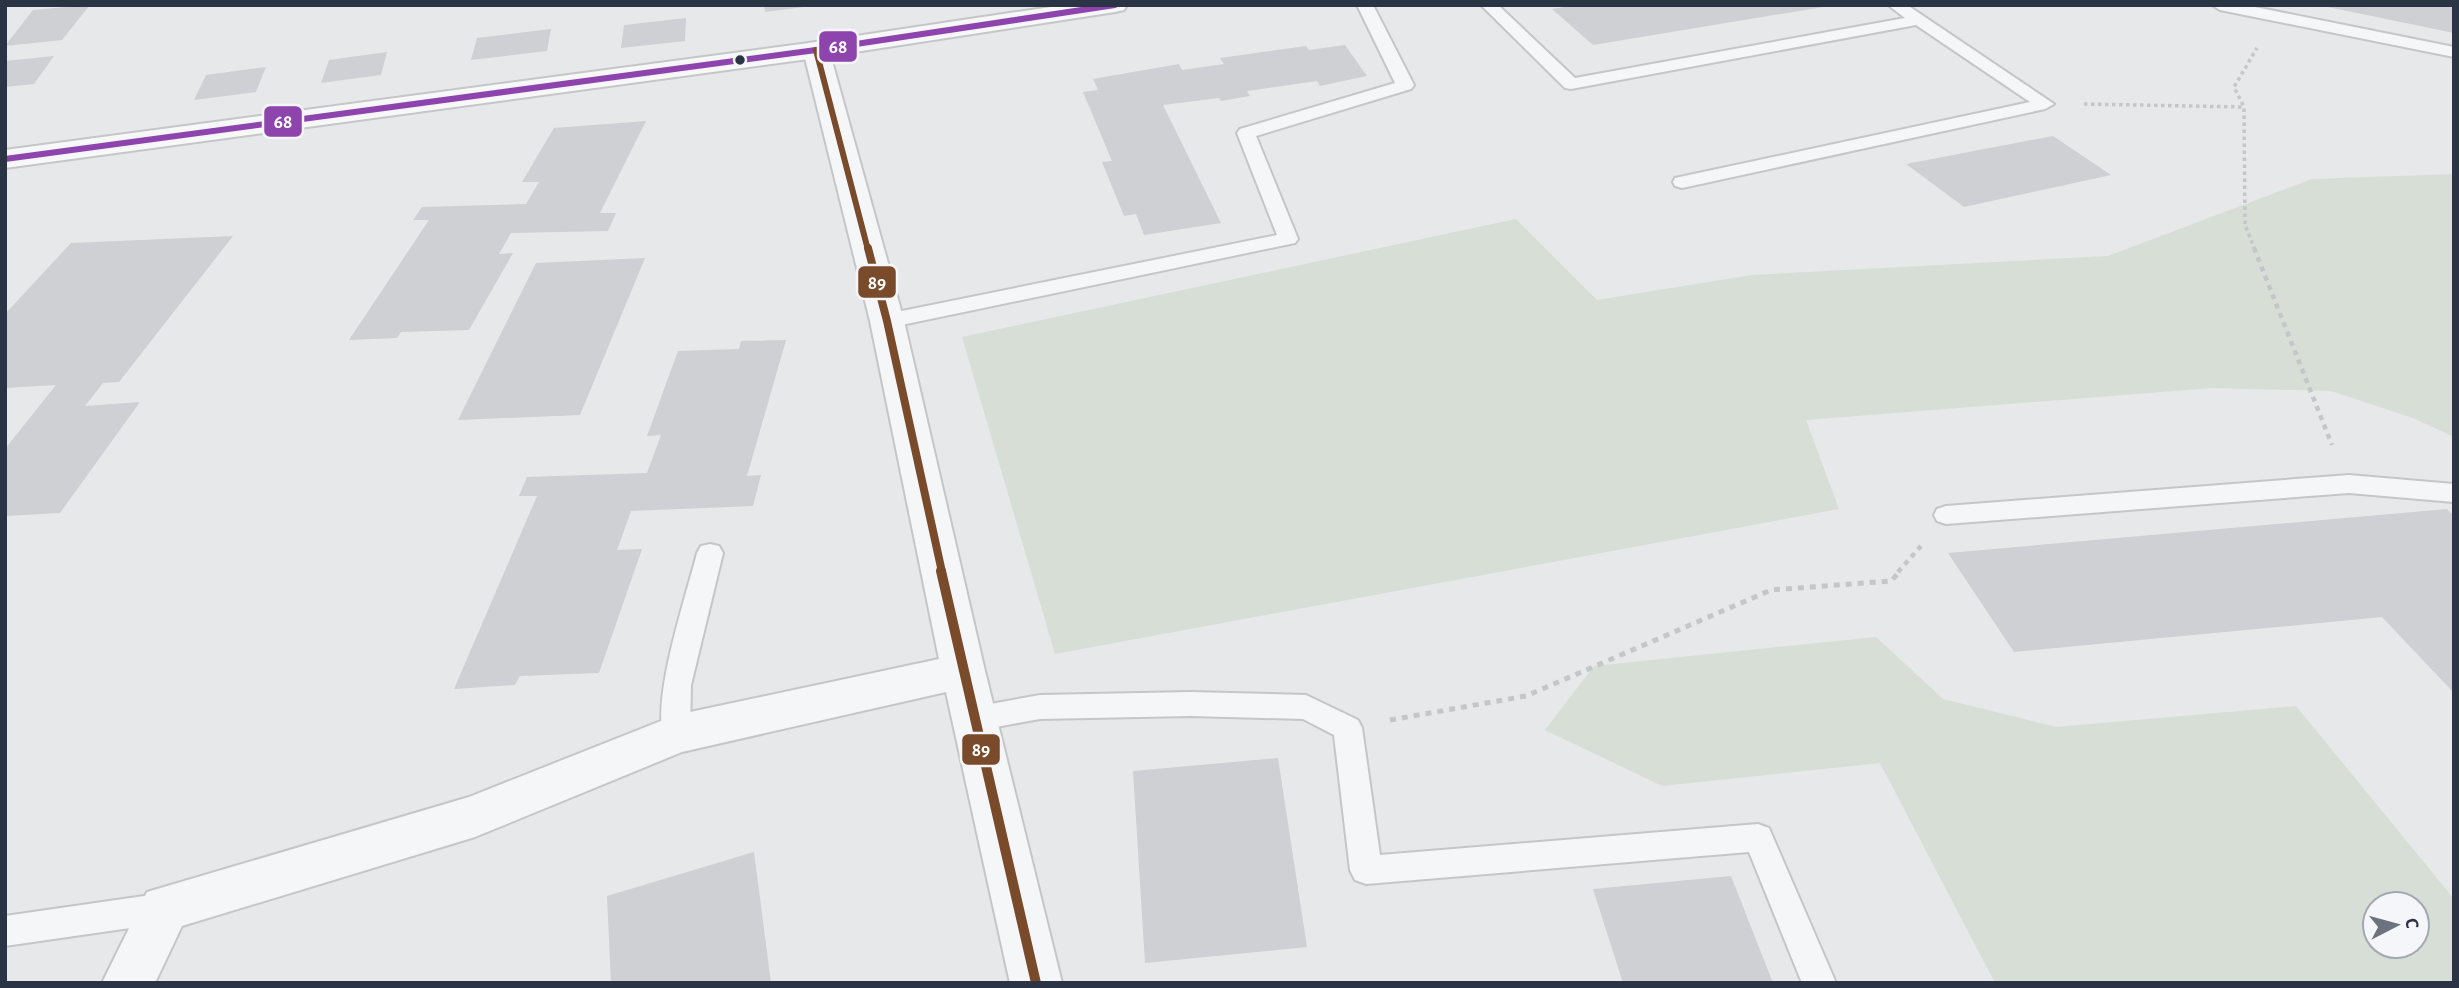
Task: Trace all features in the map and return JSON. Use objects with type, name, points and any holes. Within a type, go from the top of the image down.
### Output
[{"type":"main road","points":[[5,159],[816,50],[1115,5]]},
{"type":"street","points":[[816,50],[887,321],[963,671],[1036,983]]},
{"type":"street","points":[[128,983],[165,908],[475,816],[676,734],[963,671]]},
{"type":"lane","points":[[887,321],[1288,239],[1246,133],[1405,85],[1365,5]]},
{"type":"lane","points":[[1489,5],[1571,84],[1919,20]]},
{"type":"lane","points":[[1896,5],[2045,104]]},
{"type":"lane","points":[[2227,6],[2454,52]]},
{"type":"lane","points":[[1682,182],[2045,104]]},
{"type":"lane","points":[[1946,516],[2349,484],[2454,493]]},
{"type":"lane","points":[[676,734],[677,685],[710,553]]},
{"type":"lane","points":[[975,719],[1040,707],[1191,704],[1306,707],[1348,728],[1366,870],[1758,838],[1819,983]]},
{"type":"lane","points":[[5,931],[165,908]]},
{"type":"path","points":[[2275,17],[2234,86],[2244,107],[2245,225],[2307,387],[2349,484]]},
{"type":"path","points":[[2045,104],[2244,107]]},
{"type":"path","points":[[1348,728],[1526,696],[1771,590],[1891,581],[1946,516]]},
{"type":"shaded area","points":[[2454,174],[2454,437],[2413,418],[2331,391],[2212,388],[1806,420],[1839,509],[1055,654],[962,337],[1516,219],[1597,300],[1752,275],[2108,256],[2312,179]]},
{"type":"shaded area","points":[[1876,637],[1943,699],[2056,727],[2296,706],[2454,899],[2454,983],[1995,983],[1880,763],[1662,786],[1545,730],[1594,666]]},
{"type":"building","points":[[90,5],[62,40],[5,46],[33,10]]},
{"type":"building","points":[[764,5],[804,5],[804,7],[765,12]]},
{"type":"building","points":[[1577,5],[1823,7],[1593,45],[1552,9]]},
{"type":"building","points":[[2323,5],[2454,5],[2454,33],[2323,6]]},
{"type":"building","points":[[686,18],[685,41],[621,48],[624,25]]},
{"type":"building","points":[[551,29],[547,51],[471,60],[477,38]]},
{"type":"building","points":[[1345,45],[1367,76],[1320,86],[1317,81],[1247,91],[1250,96],[1221,101],[1219,98],[1163,105],[1221,223],[1144,235],[1136,214],[1124,216],[1102,162],[1112,161],[1083,92],[1098,90],[1093,79],[1179,64],[1182,70],[1224,64],[1220,58],[1306,46],[1309,50]]},
{"type":"building","points":[[387,52],[381,75],[321,83],[329,60]]},
{"type":"building","points":[[54,56],[34,84],[5,87],[5,61]]},
{"type":"building","points":[[266,67],[256,92],[194,100],[206,75]]},
{"type":"building","points":[[646,121],[600,213],[616,213],[608,231],[511,233],[499,254],[513,253],[469,330],[401,332],[397,338],[349,340],[429,220],[413,220],[422,207],[526,204],[539,182],[522,182],[554,128]]},
{"type":"building","points":[[2053,136],[2111,175],[1964,207],[1906,164]]},
{"type":"building","points":[[233,236],[119,382],[103,383],[85,406],[140,402],[60,513],[5,516],[5,449],[56,385],[5,388],[5,314],[71,243]]},
{"type":"building","points":[[645,258],[580,415],[458,420],[536,263]]},
{"type":"building","points":[[786,340],[747,476],[761,475],[753,506],[631,511],[617,550],[642,549],[599,673],[520,676],[515,685],[454,689],[537,496],[519,496],[527,477],[647,473],[661,435],[647,436],[678,351],[739,349],[741,341]]},
{"type":"building","points":[[2447,509],[2454,516],[2454,693],[2382,617],[2014,652],[1948,553]]},
{"type":"building","points":[[1278,758],[1307,947],[1145,963],[1133,771]]},
{"type":"building","points":[[754,852],[771,983],[611,983],[607,896]]},
{"type":"building","points":[[1731,876],[1773,983],[1623,983],[1593,889]]},
{"type":"transit line","name":"68","points":[[5,159],[816,50],[1115,5]]},
{"type":"transit line","name":"89","points":[[816,50],[887,321],[963,671],[1036,983]]}]
